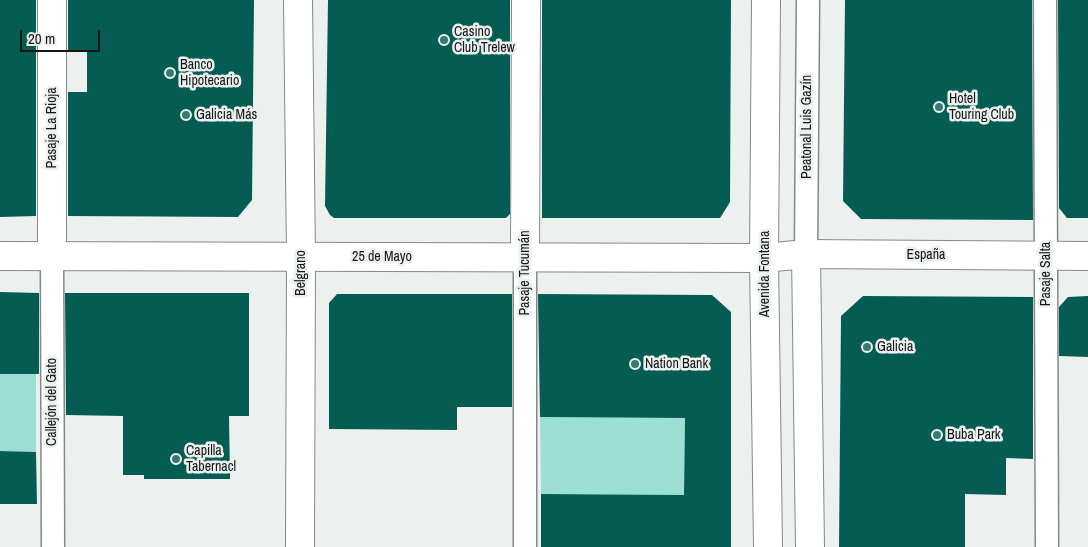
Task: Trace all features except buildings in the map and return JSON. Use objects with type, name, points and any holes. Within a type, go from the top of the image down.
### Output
[{"type":"street","name":"Pasaje La Rioja","points":[[52,0],[52,256]]},
{"type":"street","name":"Belgrano","points":[[298,0],[301,257],[300,547]]},
{"type":"street","name":"Pasaje Tucumán","points":[[525,547],[526,0]]},
{"type":"street","name":"Avenida Fontana","points":[[766,0],[764,258],[768,547]]},
{"type":"street","name":"Peatonal Luis Gazín","points":[[806,254],[808,0]]},
{"type":"street","name":"Pasaje Salta","points":[[1045,0],[1047,547]]},
{"type":"street","name":"España","points":[[764,258],[806,254],[1088,256]]},
{"type":"street","points":[[806,254],[810,547]]},
{"type":"street","name":"25 de Mayo","points":[[0,256],[764,258]]},
{"type":"street","name":"Callejón del Gato","points":[[52,256],[52,547]]},
{"type":"green space","points":[[0,374],[36,374],[36,452],[0,451]]},
{"type":"green space","points":[[540,417],[685,418],[684,495],[541,494]]},
{"type":"place","name":"Casino Club Trelew","points":[[444,40]]},
{"type":"place","name":"Banco Hipotecario","points":[[170,73]]},
{"type":"place","name":"Hotel Touring Club","points":[[939,107]]},
{"type":"place","name":"Galicia Más","points":[[186,115]]},
{"type":"place","name":"Galicia","points":[[867,347]]},
{"type":"place","name":"Nation Bank","points":[[635,364]]},
{"type":"place","name":"Buba Park","points":[[937,435]]},
{"type":"place","name":"Capilla Tabernacl","points":[[176,459]]}]
